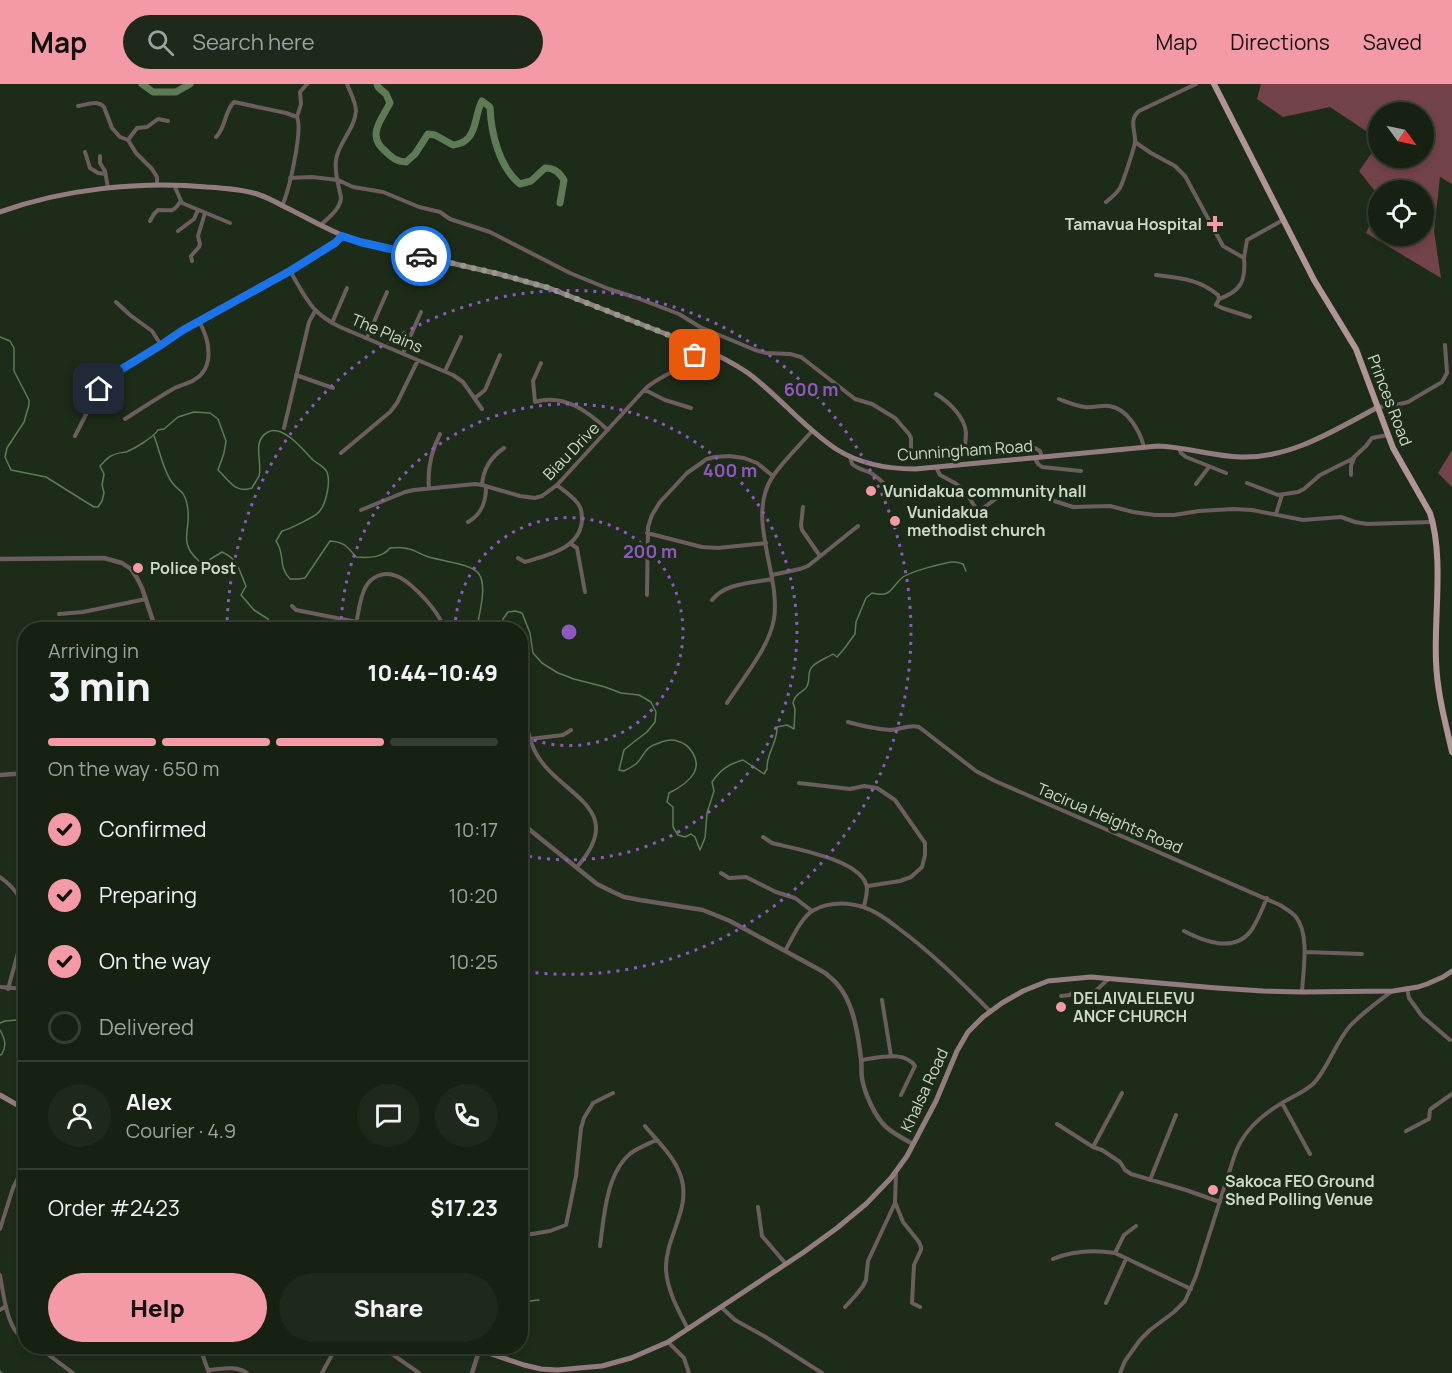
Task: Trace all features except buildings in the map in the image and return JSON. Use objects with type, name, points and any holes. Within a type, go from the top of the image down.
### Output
[{"type":"main road","name":"Princes Road","points":[[1214,84],[1314,280],[1354,344],[1388,435],[1433,522],[1437,574],[1436,660],[1439,695],[1452,752]]},
{"type":"main road","name":"Cunningham Road","points":[[0,212],[64,195],[108,189],[173,185],[244,190],[265,197],[342,236],[549,288],[699,347],[722,357],[749,374],[837,449],[850,457],[890,468],[915,469],[1158,446],[1235,457],[1253,457],[1283,452],[1306,444],[1378,407]]},
{"type":"main road","name":"Khalsa Road","points":[[489,1354],[541,1369],[557,1370],[602,1366],[631,1358],[668,1342],[786,1264],[837,1228],[866,1204],[891,1178],[907,1156],[968,1032],[990,1011],[1023,990],[1048,981],[1091,977],[1217,988],[1302,992],[1393,991],[1436,981],[1452,971]]},
{"type":"main road","points":[[0,1095],[18,1105]]},
{"type":"street","points":[[282,206],[287,192],[298,134],[297,117],[301,104],[300,92],[307,84]]},
{"type":"street","points":[[321,225],[341,202],[336,170],[337,154],[355,117],[356,110],[347,84]]},
{"type":"street","points":[[1106,202],[1119,189],[1135,142],[1132,124],[1135,114],[1196,84]]},
{"type":"street","points":[[78,106],[98,102],[102,104],[112,128],[120,137],[128,140],[136,153],[156,175],[157,185]]},
{"type":"street","points":[[216,137],[227,111],[234,102],[297,117]]},
{"type":"street","points":[[128,140],[137,128],[147,128],[158,119],[168,121]]},
{"type":"street","points":[[1135,142],[1175,166],[1185,176],[1223,246],[1244,258]]},
{"type":"street","points":[[85,152],[92,170],[105,173],[112,167]]},
{"type":"street","points":[[100,156],[108,189]]},
{"type":"street","points":[[290,178],[312,177],[338,180],[353,187],[383,192],[419,207],[440,212],[450,219],[490,232],[570,273],[609,290],[637,297],[679,314],[700,327],[759,351],[801,357],[855,399],[872,404],[895,418],[910,436],[913,453],[934,449],[1035,448],[1040,451],[1038,464],[1042,467],[1082,471]]},
{"type":"street","points":[[173,185],[182,204],[230,224]]},
{"type":"street","points":[[150,221],[158,210],[174,210],[180,202]]},
{"type":"street","points":[[178,231],[194,219],[198,210]]},
{"type":"street","points":[[192,261],[191,256],[199,247],[199,231],[206,213]]},
{"type":"street","points":[[1250,317],[1216,305],[1219,299],[1235,292],[1242,282],[1247,240],[1283,220]]},
{"type":"street","points":[[75,436],[99,389],[108,378],[183,330],[290,271],[335,243],[342,236]]},
{"type":"street","name":"The Plains","points":[[290,271],[315,311],[325,319],[445,371],[463,382],[482,409]]},
{"type":"street","points":[[1156,275],[1204,284],[1218,295],[1219,299]]},
{"type":"street","points":[[332,323],[347,288]]},
{"type":"street","points":[[367,338],[387,292]]},
{"type":"street","points":[[117,302],[152,331],[161,345]]},
{"type":"street","points":[[284,428],[309,322],[315,311]]},
{"type":"street","points":[[403,353],[421,312]]},
{"type":"street","points":[[125,418],[174,388],[194,381],[202,374],[208,358],[208,345],[199,321]]},
{"type":"street","points":[[445,371],[461,337]]},
{"type":"street","points":[[1378,407],[1408,402],[1444,380],[1447,373],[1445,345]]},
{"type":"street","name":"Biau Drive","points":[[362,510],[405,492],[464,484],[484,486],[520,496],[535,498],[542,496],[557,484],[645,390],[656,380],[686,365],[699,347]]},
{"type":"street","points":[[475,398],[485,390],[500,355]]},
{"type":"street","points":[[341,453],[369,431],[397,404],[418,360]]},
{"type":"street","points":[[541,363],[532,381],[535,402],[554,399],[568,403],[587,413],[608,430]]},
{"type":"street","points":[[296,375],[333,388]]},
{"type":"street","points":[[108,378],[119,392]]},
{"type":"street","points":[[645,390],[665,400],[691,408]]},
{"type":"street","points":[[936,394],[952,407],[964,423],[966,432],[964,448]]},
{"type":"street","points":[[1059,399],[1088,408],[1108,406],[1118,410],[1125,414],[1136,428],[1144,447]]},
{"type":"street","points":[[727,703],[763,649],[774,620],[772,577],[762,518],[762,504],[767,487],[773,476],[813,430]]},
{"type":"street","points":[[429,488],[430,459],[440,434]]},
{"type":"street","points":[[1247,483],[1274,494],[1282,495],[1301,491],[1320,476],[1354,457],[1372,438],[1388,435]]},
{"type":"street","points":[[468,522],[478,514],[486,499],[482,476],[485,468],[504,448]]},
{"type":"street","points":[[1179,448],[1184,456],[1226,472]]},
{"type":"street","points":[[647,595],[648,527],[652,515],[664,496],[687,472],[707,459],[729,456],[757,463],[773,476]]},
{"type":"street","points":[[850,457],[852,464],[876,477],[898,498]]},
{"type":"street","points":[[1351,475],[1354,457]]},
{"type":"street","points":[[936,467],[940,474],[962,488],[979,511],[997,498],[1030,491],[1073,507],[1110,506],[1155,515],[1233,509],[1252,510],[1303,520],[1341,517],[1367,525],[1433,522]]},
{"type":"street","points":[[1196,484],[1209,467]]},
{"type":"street","points":[[519,558],[525,562],[546,555],[565,548],[577,538],[581,529],[580,507],[557,484]]},
{"type":"street","points":[[1276,514],[1282,495]]},
{"type":"street","points":[[803,507],[802,530],[819,556]]},
{"type":"street","points":[[712,600],[717,594],[732,587],[808,566],[858,526]]},
{"type":"street","points":[[647,533],[710,548],[766,543]]},
{"type":"street","points":[[570,544],[577,548],[585,592]]},
{"type":"street","points":[[0,559],[104,558],[115,560],[131,569],[137,578],[153,622]]},
{"type":"street","points":[[292,606],[296,610],[357,622],[365,588],[371,580],[388,574],[411,583],[439,615],[442,622]]},
{"type":"street","points":[[59,615],[146,599]]},
{"type":"street","name":"Tacirua Heights Road","points":[[848,722],[892,730],[914,725],[919,727],[976,771],[995,781],[1280,905],[1294,915],[1304,939],[1302,992]]},
{"type":"street","points":[[530,739],[563,735],[571,730]]},
{"type":"street","points":[[528,731],[536,754],[582,799],[592,813],[596,825],[595,837],[591,849],[577,867]]},
{"type":"street","points":[[0,775],[18,774]]},
{"type":"street","points":[[799,783],[850,789],[864,786],[877,788],[895,800],[925,843],[922,867],[911,878],[868,886]]},
{"type":"street","points":[[528,828],[597,884],[624,897],[703,910],[730,921],[831,978],[840,987],[854,1021],[862,1079],[871,1106],[884,1126],[913,1144]]},
{"type":"street","points":[[763,837],[772,843],[832,858],[863,877],[868,886],[864,907]]},
{"type":"street","points":[[721,873],[729,878],[746,877],[776,892],[795,898],[812,911]]},
{"type":"street","points":[[0,878],[18,893]]},
{"type":"street","points":[[1184,931],[1200,939],[1220,944],[1231,943],[1248,934],[1267,898]]},
{"type":"street","points":[[785,951],[798,927],[812,911],[831,903],[864,907],[884,918],[933,955],[990,1011]]},
{"type":"street","points":[[1305,952],[1362,954]]},
{"type":"street","points":[[8,988],[18,953]]},
{"type":"street","points":[[1061,996],[1070,995],[1073,992],[1090,994],[1110,979]]},
{"type":"street","points":[[0,987],[18,989]]},
{"type":"street","points":[[1407,988],[1409,998],[1422,1016],[1450,1040]]},
{"type":"street","points":[[1120,1373],[1125,1361],[1140,1340],[1185,1301],[1191,1289],[1234,1157],[1244,1135],[1254,1124],[1314,1082],[1320,1076],[1350,1026],[1393,991]]},
{"type":"street","points":[[882,1000],[891,1056]]},
{"type":"street","points":[[861,1060],[891,1056],[913,1062],[915,1066],[901,1095]]},
{"type":"street","points":[[528,1235],[550,1231],[566,1225],[584,1118],[593,1103],[613,1093]]},
{"type":"street","points":[[1092,1147],[1122,1093]]},
{"type":"street","points":[[1406,1131],[1429,1119],[1432,1108],[1452,1094]]},
{"type":"street","points":[[1282,1103],[1310,1154]]},
{"type":"street","points":[[1150,1180],[1176,1115]]},
{"type":"street","points":[[1057,1124],[1120,1162],[1131,1174],[1220,1202]]},
{"type":"street","points":[[645,1126],[669,1154],[680,1173],[682,1182],[682,1207],[668,1251],[666,1266],[667,1284],[688,1329]]},
{"type":"street","points":[[600,1246],[610,1187],[618,1170],[631,1153],[656,1140]]},
{"type":"street","points":[[845,1307],[866,1280],[868,1261],[895,1202],[896,1171]]},
{"type":"street","points":[[0,1229],[18,1178]]},
{"type":"street","points":[[895,1202],[903,1222],[921,1246],[915,1265],[912,1301],[912,1304],[920,1307]]},
{"type":"street","points":[[758,1207],[762,1236],[786,1264]]},
{"type":"street","points":[[1114,1253],[1124,1235],[1136,1226]]},
{"type":"street","points":[[1053,1259],[1064,1255],[1101,1251],[1114,1253],[1191,1289]]},
{"type":"street","points":[[1106,1303],[1126,1259]]},
{"type":"street","points":[[0,1275],[9,1317],[18,1334]]},
{"type":"street","points":[[0,1310],[6,1306]]},
{"type":"street","points":[[720,1307],[735,1320],[822,1373]]},
{"type":"street","points":[[668,1342],[684,1358],[689,1373]]},
{"type":"street","points":[[47,1354],[73,1373]]},
{"type":"street","points":[[202,1354],[209,1372],[235,1368],[247,1373]]},
{"type":"street","points":[[322,1373],[332,1354]]},
{"type":"street","points":[[392,1354],[419,1373]]},
{"type":"street","points":[[472,1373],[478,1354]]},
{"type":"shaded area","points":[[1261,84],[1452,84],[1452,184],[1440,177],[1434,231],[1434,180],[1368,180],[1368,182],[1359,171],[1368,158],[1368,168],[1434,168],[1434,102],[1368,102],[1368,132],[1330,107],[1283,117],[1257,99]]},
{"type":"shaded area","points":[[1434,231],[1441,278],[1388,246],[1434,246]]},
{"type":"shaded area","points":[[1452,450],[1452,487],[1438,473]]},
{"type":"waterway","points":[[142,84],[153,92],[176,92],[190,84]]},
{"type":"waterway","points":[[377,84],[390,103],[377,127],[377,139],[379,145],[394,159],[406,162],[415,154],[428,134],[435,135],[453,145],[468,139],[482,101],[490,107],[492,128],[498,149],[513,177],[520,184],[531,181],[545,168],[554,170],[564,180],[560,203]]},
{"type":"waterway","points":[[0,337],[10,341],[14,348],[14,371],[29,400],[24,422],[7,448],[5,457],[11,470],[46,477],[94,507],[98,507],[104,493],[102,485],[104,474],[100,466],[108,458],[139,446],[178,417],[194,412],[210,413],[218,419],[226,441],[218,470],[237,488],[246,489],[252,488],[259,476],[260,441],[268,432],[280,432],[293,440],[324,468],[328,476],[327,493],[319,512],[302,523],[282,531],[276,541],[281,551],[284,569],[290,579],[305,578],[330,541],[345,545],[356,557],[379,556],[390,548],[400,547],[475,570],[482,580],[483,587],[478,622]]},
{"type":"waterway","points":[[154,436],[168,476],[186,499],[187,541],[192,554],[199,561],[209,560],[222,552],[232,558],[246,586],[241,595],[269,622]]},
{"type":"waterway","points":[[528,628],[533,653],[542,663],[558,673],[621,693],[639,695],[651,702],[656,712],[655,722],[647,732],[624,750],[619,770],[624,771],[633,766],[650,747],[663,742],[675,740],[690,749],[696,763],[694,773],[686,782],[669,793],[667,802],[673,807],[673,827],[678,835],[685,837],[691,834],[695,837],[700,850],[705,838],[707,813],[714,791],[712,782],[726,768],[743,760],[764,774],[776,738],[777,727],[787,725],[794,729],[793,703],[796,696],[807,686],[810,669],[833,654],[837,657],[844,649],[855,634],[856,622],[866,598],[872,593],[888,593],[903,577],[936,565],[957,562],[963,564],[966,571]]},
{"type":"waterway","points":[[503,622],[508,612],[515,611],[522,613],[526,622]]},
{"type":"waterway","points":[[0,1023],[18,1021]]},
{"type":"waterway","points":[[0,1030],[5,1045],[0,1055]]},
{"type":"waterway","points":[[528,1301],[539,1300]]},
{"type":"way so far","points":[[421,256],[499,274],[565,294],[699,347],[695,355]]},
{"type":"place","name":"Tamavua Hospital","points":[[1215,224]]},
{"type":"place","name":"Vunidakua community hall","points":[[871,491]]},
{"type":"place","name":"Vunidakua methodist church","points":[[895,521]]},
{"type":"place","name":"Police Post","points":[[138,568]]},
{"type":"place","name":"DELAIVALELEVU ANCF CHURCH","points":[[1061,1007]]},
{"type":"place","name":"Sakoca FEO Ground Shed Polling Venue","points":[[1213,1190]]},
{"type":"route","points":[[99,389],[112,375],[183,330],[290,271],[335,243],[342,236],[421,256]]}]
